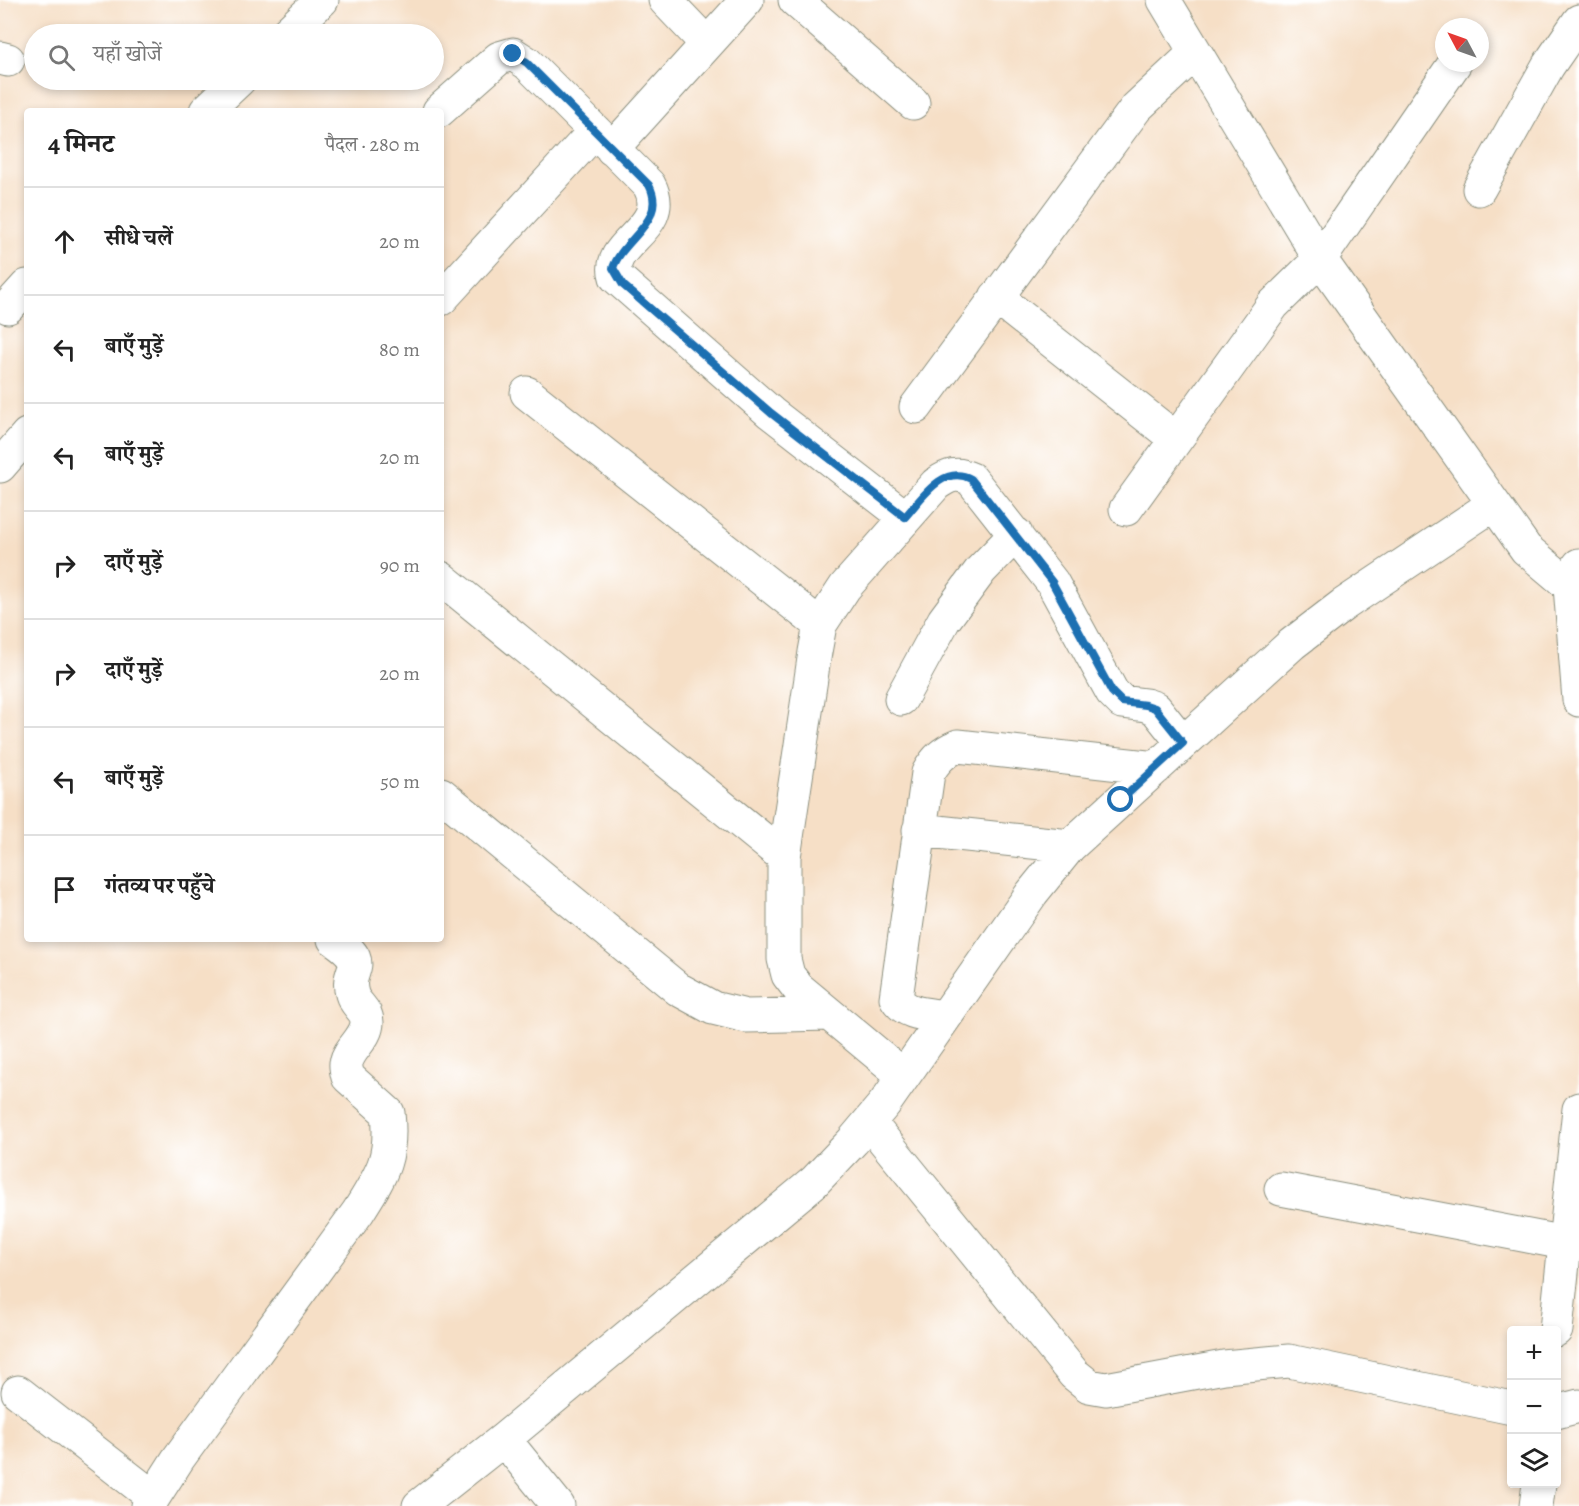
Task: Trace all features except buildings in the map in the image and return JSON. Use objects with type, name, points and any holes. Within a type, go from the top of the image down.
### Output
[{"type":"street","points":[[297,24],[322,0]]},
{"type":"street","points":[[664,0],[707,44]]},
{"type":"street","points":[[444,296],[603,140],[707,44],[747,0]]},
{"type":"street","points":[[1164,0],[1320,259],[1526,549],[1574,576],[1579,700]]},
{"type":"street","points":[[816,6],[913,103]]},
{"type":"street","points":[[1479,189],[1548,66],[1579,21]]},
{"type":"street","points":[[916,407],[1136,108],[1195,53]]},
{"type":"street","points":[[442,108],[499,58],[513,54],[527,63],[649,185],[654,196],[655,209],[650,219],[616,259],[613,268],[616,277],[771,413],[905,517]]},
{"type":"street","points":[[1126,509],[1273,305],[1320,259],[1449,72]]},
{"type":"street","points":[[209,108],[228,90]]},
{"type":"street","points":[[996,297],[1176,439]]},
{"type":"street","points":[[527,393],[820,625]]},
{"type":"street","points":[[904,1076],[798,988],[788,975],[784,959],[784,857],[820,625],[845,587],[936,483],[949,475],[961,474],[971,479],[1052,582],[1112,692],[1122,702],[1155,708],[1183,743]]},
{"type":"street","points":[[419,1506],[504,1439],[814,1182],[869,1122],[904,1076],[1032,893],[1070,846],[1292,644],[1343,605],[1494,504]]},
{"type":"street","points":[[901,699],[944,620],[981,570],[1016,534]]},
{"type":"street","points":[[444,580],[784,857]]},
{"type":"street","points":[[945,1017],[909,1011],[901,1007],[896,998],[928,772],[935,760],[945,751],[958,746],[1156,768]]},
{"type":"street","points":[[444,797],[678,989],[713,1008],[746,1016],[828,1014]]},
{"type":"street","points":[[920,830],[1070,846]]},
{"type":"street","points":[[18,1392],[150,1502],[358,1212],[384,1170],[390,1136],[388,1113],[348,1077],[346,1063],[367,1023],[365,1012],[356,1003],[351,992],[355,958],[349,949],[338,942]]},
{"type":"street","points":[[1556,1326],[1579,1109]]},
{"type":"street","points":[[869,1122],[1074,1374],[1089,1386],[1106,1389],[1224,1366],[1289,1361],[1507,1406]]},
{"type":"street","points":[[1281,1188],[1565,1243]]},
{"type":"street","points":[[1561,1411],[1579,1406]]},
{"type":"street","points":[[504,1439],[558,1506]]},
{"type":"street","points":[[1536,1506],[1538,1488]]},
{"type":"route","points":[[513,54],[527,63],[649,185],[654,196],[655,209],[650,219],[616,259],[613,268],[616,277],[623,285],[771,413],[905,517],[936,483],[949,475],[961,474],[971,479],[1035,557],[1052,582],[1112,692],[1122,702],[1155,708],[1183,743],[1121,800]]}]
